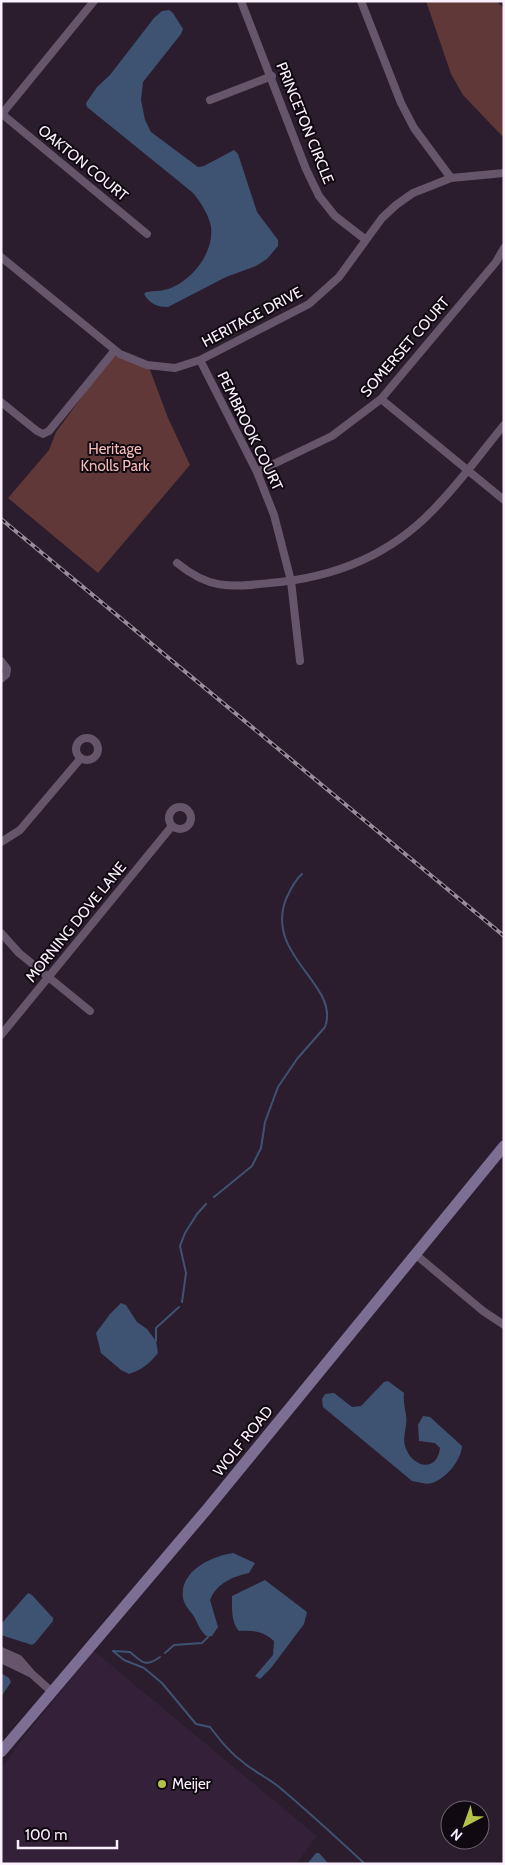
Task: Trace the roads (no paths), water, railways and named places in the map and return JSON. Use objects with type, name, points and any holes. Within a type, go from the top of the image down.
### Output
[{"type":"main road","name":"WOLF ROAD","points":[[1,1752],[213,1502],[504,1146]]},
{"type":"street","points":[[2,115],[94,1]]},
{"type":"street","name":"PRINCETON CIRCLE","points":[[241,1],[272,76],[306,169],[319,196],[335,216],[366,240]]},
{"type":"street","points":[[361,1],[401,103],[414,128],[451,178]]},
{"type":"street","points":[[210,100],[272,76]]},
{"type":"street","name":"OAKTON COURT","points":[[2,115],[147,234]]},
{"type":"street","name":"HERITAGE DRIVE","points":[[1,257],[120,354],[147,365],[175,368],[200,360],[309,304],[339,277],[382,218],[400,202],[421,189],[451,178],[504,172]]},
{"type":"street","name":"SOMERSET COURT","points":[[257,472],[332,436],[381,399],[496,262],[504,248]]},
{"type":"street","points":[[1,402],[43,434],[49,431],[115,350]]},
{"type":"street","name":"PEMBROOK COURT","points":[[200,360],[257,472],[274,515],[291,581],[300,661]]},
{"type":"street","points":[[381,399],[504,500]]},
{"type":"street","points":[[177,563],[190,574],[209,582],[232,587],[291,581],[343,569],[395,542],[433,510],[504,425]]},
{"type":"street","points":[[1,661],[7,669],[6,675],[1,679]]},
{"type":"street","points":[[1,842],[20,830],[81,758]]},
{"type":"street","name":"MORNING DOVE LANE","points":[[1,1035],[172,826]]},
{"type":"street","points":[[1,933],[19,953],[90,1011]]},
{"type":"street","points":[[415,1254],[484,1311],[504,1325]]},
{"type":"street","points":[[1,1651],[19,1659],[52,1692]]},
{"type":"street","points":[[1,1659],[32,1674]]},
{"type":"water","points":[[169,10],[183,29],[143,82],[141,100],[145,120],[151,132],[198,167],[204,166],[234,150],[238,154],[257,212],[278,240],[278,246],[267,259],[256,266],[226,277],[168,307],[154,304],[144,294],[146,292],[160,291],[181,283],[195,270],[206,254],[209,245],[211,227],[208,218],[192,192],[87,107],[86,103],[154,18],[162,11]]},
{"type":"water","points":[[121,1303],[126,1305],[137,1322],[147,1329],[156,1341],[158,1353],[145,1366],[129,1374],[121,1370],[101,1353],[96,1333]]},
{"type":"water","points":[[388,1381],[404,1393],[406,1419],[404,1442],[408,1453],[413,1459],[424,1465],[434,1462],[440,1448],[435,1443],[419,1441],[418,1425],[423,1416],[430,1417],[462,1446],[456,1463],[438,1481],[427,1484],[412,1481],[323,1407],[322,1399],[325,1394],[334,1393],[352,1407],[361,1406],[384,1382]]},
{"type":"water","points":[[233,1553],[255,1563],[249,1573],[226,1582],[213,1594],[210,1600],[218,1627],[212,1636],[208,1637],[201,1630],[186,1605],[183,1598],[183,1588],[186,1580],[199,1566],[207,1561]]},
{"type":"water","points":[[265,1580],[307,1612],[304,1624],[271,1668],[260,1679],[255,1676],[273,1655],[274,1641],[258,1632],[239,1631],[233,1619],[232,1596]]},
{"type":"water","points":[[28,1593],[53,1618],[53,1621],[32,1645],[1,1635],[1,1624]]},
{"type":"water","points":[[1,1673],[9,1678],[11,1682],[1,1697]]},
{"type":"water","points":[[316,1853],[319,1853],[329,1864],[307,1864]]},
{"type":"waterway","points":[[214,1197],[252,1166],[261,1148],[265,1122],[278,1087],[297,1059],[325,1027],[327,1012],[323,997],[293,953],[285,937],[282,919],[286,899],[295,882],[302,874]]},
{"type":"waterway","points":[[182,1302],[186,1273],[180,1246],[185,1233],[206,1204]]},
{"type":"waterway","points":[[156,1341],[156,1328],[179,1307]]},
{"type":"waterway","points":[[165,1653],[174,1645],[202,1643],[208,1637]]},
{"type":"waterway","points":[[113,1651],[124,1660],[144,1668],[162,1683],[196,1724],[210,1727],[234,1755],[279,1787],[365,1864]]},
{"type":"waterway","points":[[113,1651],[130,1652],[141,1661],[147,1663],[160,1657]]},
{"type":"railway","points":[[1,519],[504,936]]},
{"type":"place","name":"Meijer","points":[[162,1784]]},
{"type":"park label","name":"Heritage Knolls Park","points":[[115,458]]}]
